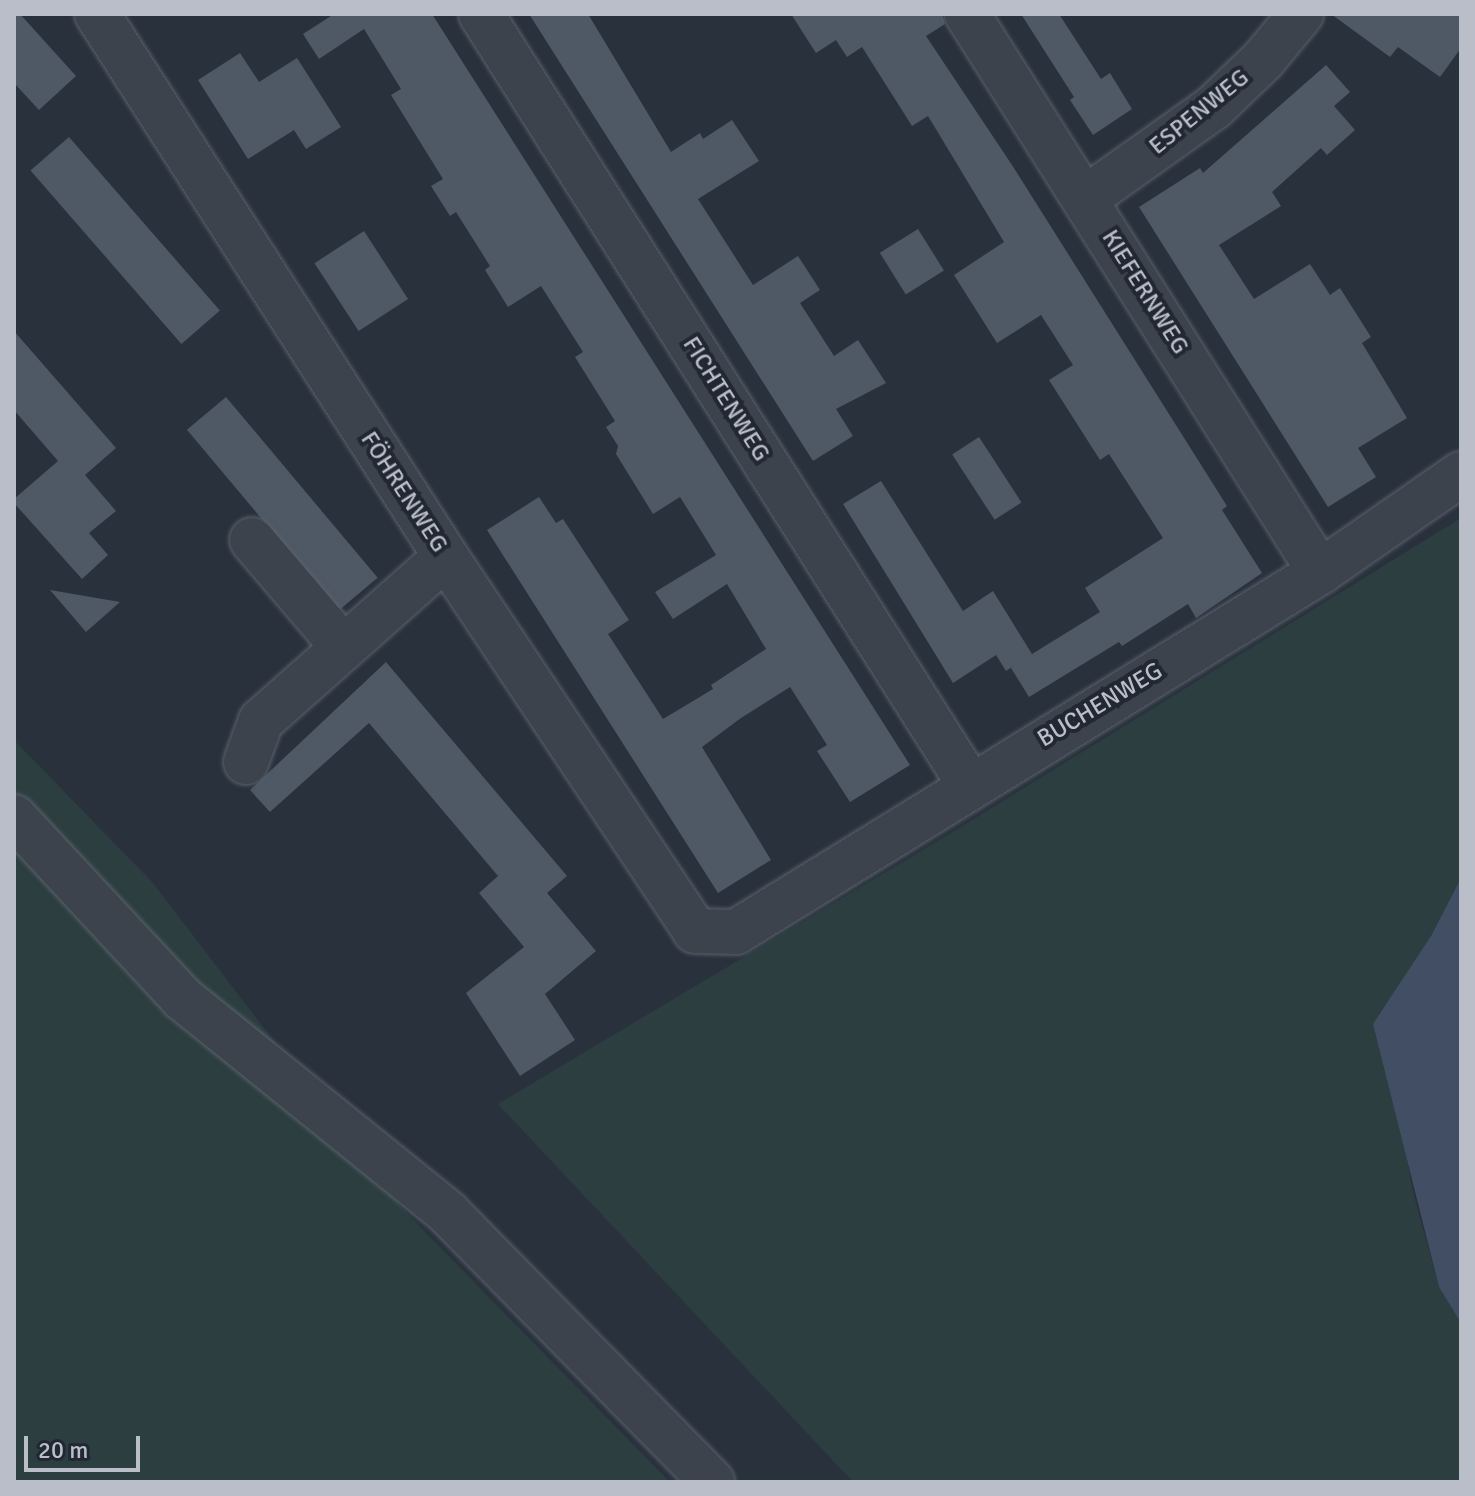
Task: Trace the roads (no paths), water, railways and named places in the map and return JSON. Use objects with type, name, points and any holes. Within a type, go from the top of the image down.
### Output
[{"type":"street","name":"FÖHRENWEG","points":[[97,14],[446,557],[695,931],[736,932]]},
{"type":"street","name":"FICHTENWEG","points":[[481,14],[970,785]]},
{"type":"street","name":"KIEFERNWEG","points":[[967,14],[1320,572]]},
{"type":"street","name":"ESPENWEG","points":[[1086,198],[1214,107],[1263,60],[1301,14]]},
{"type":"street","name":"BUCHENWEG","points":[[736,932],[1320,572],[1461,474]]},
{"type":"street","points":[[252,540],[343,647]]},
{"type":"street","points":[[246,762],[261,721],[446,557]]},
{"type":"street","points":[[14,817],[182,998],[448,1213],[712,1482]]},
{"type":"water","points":[[1461,878],[1461,1323],[1439,1287],[1373,1024],[1431,936]]}]
